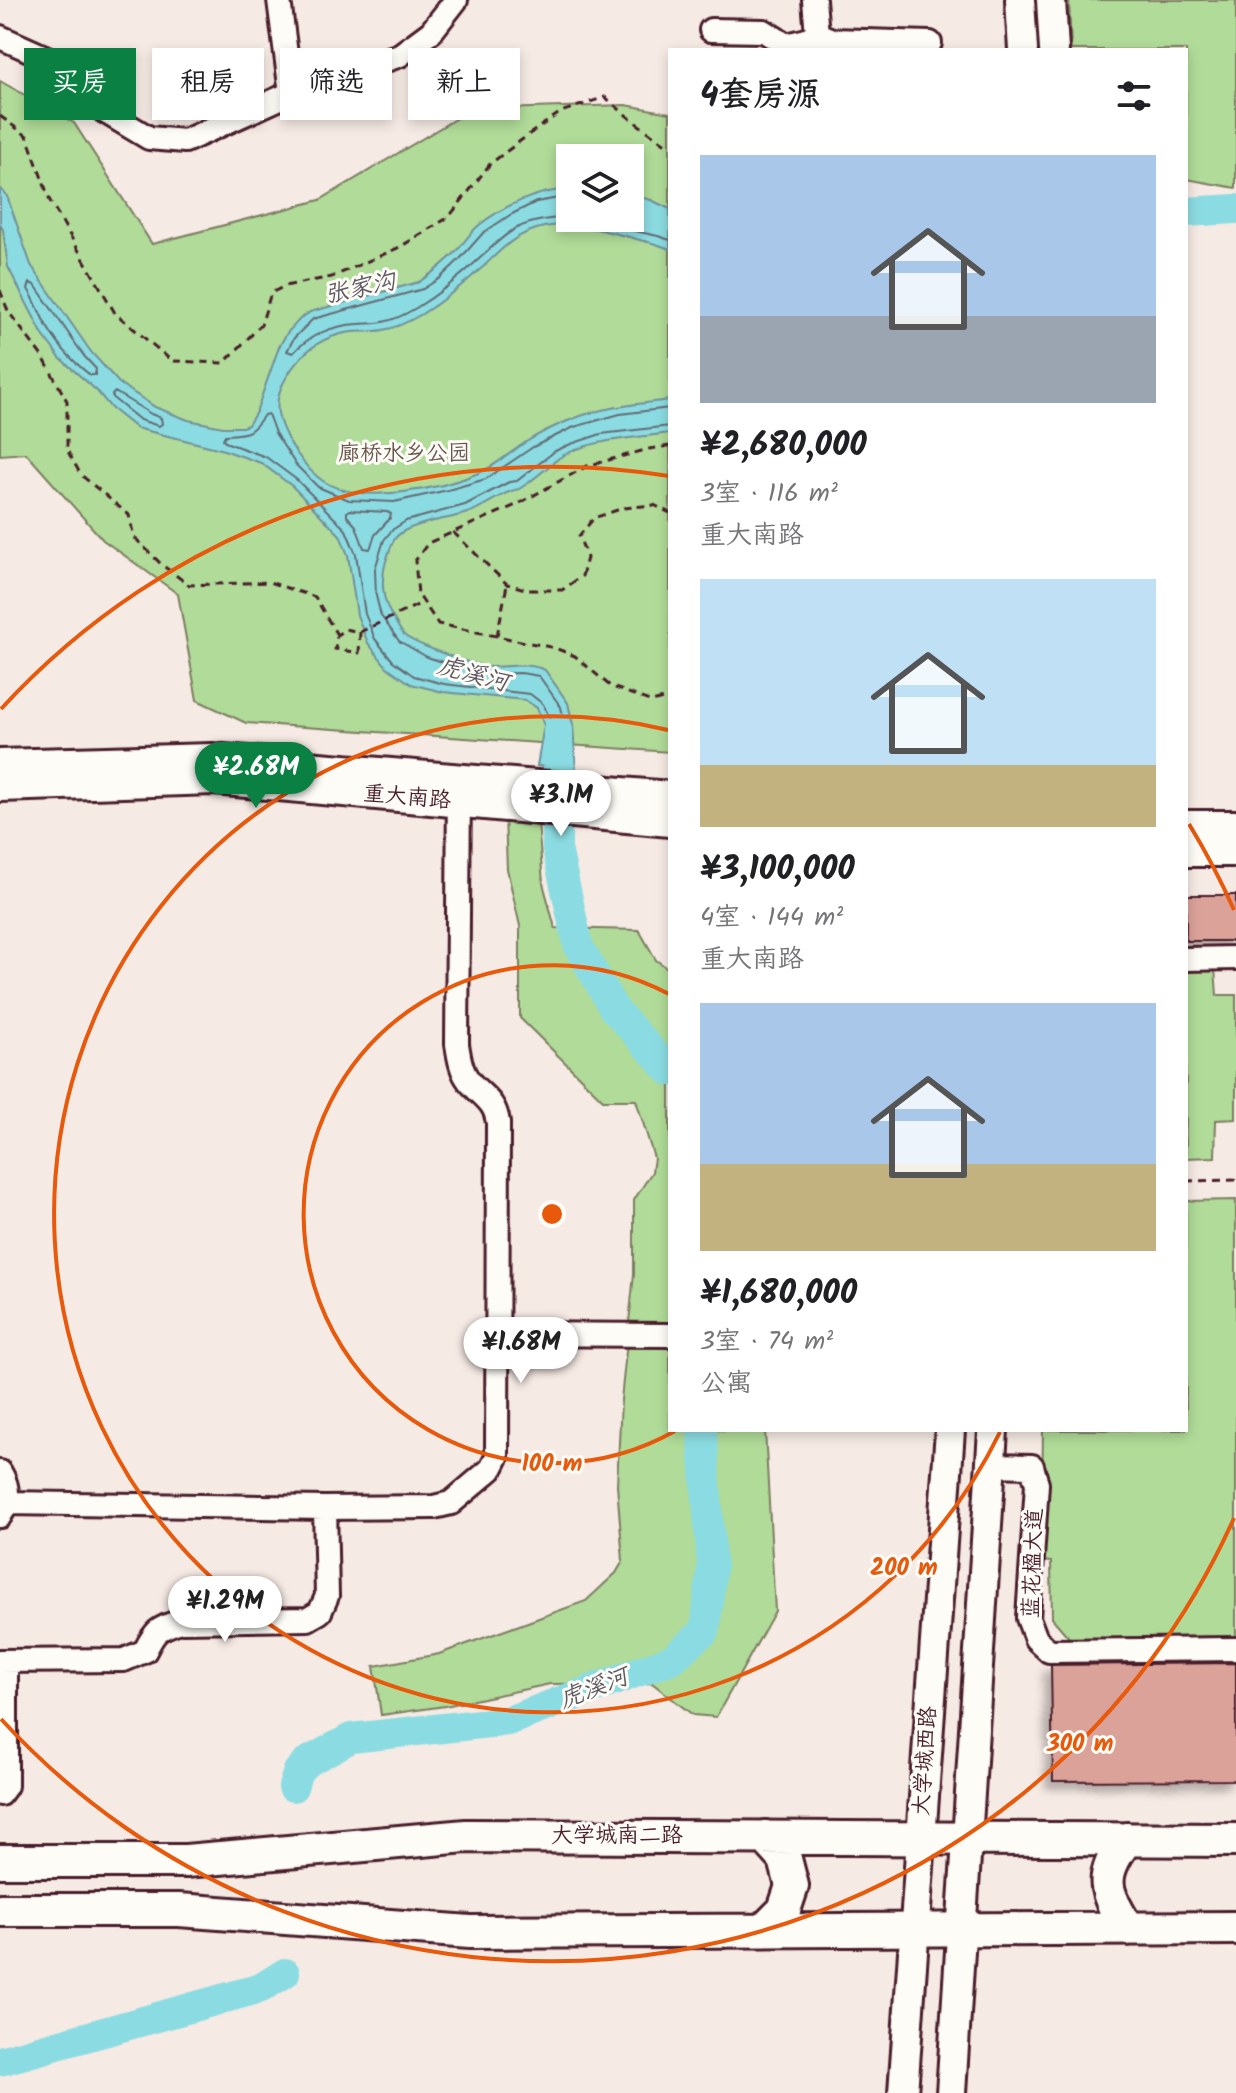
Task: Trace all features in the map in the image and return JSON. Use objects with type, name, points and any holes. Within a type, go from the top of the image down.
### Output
[{"type":"highway","name":"大学城南二路","points":[[0,1861],[186,1861],[466,1836],[1236,1840]]},
{"type":"highway","points":[[764,1930],[784,1910],[792,1886],[785,1859],[765,1837]]},
{"type":"highway","points":[[1127,1839],[1113,1856],[1106,1881],[1113,1906],[1128,1929]]},
{"type":"highway","points":[[0,1910],[179,1910],[470,1932],[1236,1928]]},
{"type":"main road","points":[[1020,0],[1023,48]]},
{"type":"main road","points":[[1051,0],[1054,48]]},
{"type":"main road","name":"重大南路","points":[[0,764],[212,758],[459,791]]},
{"type":"main road","name":"重大南路","points":[[0,787],[214,780],[459,791],[613,804],[668,821]]},
{"type":"main road","name":"重大南路","points":[[613,804],[668,796]]},
{"type":"main road","points":[[1188,825],[1236,825]]},
{"type":"main road","points":[[1188,852],[1236,852]]},
{"type":"main road","name":"大学城西路","points":[[903,2093],[950,1432]]},
{"type":"main road","name":"大学城西路","points":[[951,2093],[993,1432]]},
{"type":"street","points":[[279,0],[285,48]]},
{"type":"street","points":[[392,58],[431,32],[456,0]]},
{"type":"street","points":[[814,0],[817,34]]},
{"type":"street","points":[[711,30],[764,31],[786,45],[817,34]]},
{"type":"street","points":[[817,34],[832,40],[930,43]]},
{"type":"street","points":[[0,37],[56,62],[104,111],[149,138],[185,141],[280,98]]},
{"type":"street","points":[[0,1472],[8,1491],[4,1509],[325,1508],[434,1507],[451,1503],[491,1469],[497,1457],[498,1123],[496,1111],[468,1080],[461,1066],[457,1044],[459,791]]},
{"type":"street","points":[[1188,959],[1236,958]]},
{"type":"street","points":[[498,1334],[668,1335]]},
{"type":"street","name":"蓝花楹大道","points":[[991,1465],[1032,1466],[1037,1484],[1028,1618],[1036,1639],[1049,1651],[1236,1649]]},
{"type":"street","points":[[0,1794],[6,1786],[3,1661],[124,1660],[145,1651],[160,1628],[180,1621],[308,1619],[320,1612],[327,1596],[325,1508]]},
{"type":"path","points":[[0,116],[27,136],[50,201],[115,313],[172,361],[224,363],[261,325],[271,293],[285,286],[332,277],[400,247],[449,217],[490,164],[561,112],[605,97],[668,146]]},
{"type":"path","points":[[0,290],[8,311],[44,359],[67,401],[67,450],[81,475],[129,515],[134,537],[162,565],[189,585],[269,582],[315,597],[337,635],[335,649],[359,653],[360,632]]},
{"type":"path","points":[[668,446],[587,466],[516,505],[428,543],[415,561],[418,594],[438,624],[555,648],[575,656],[610,686],[652,702],[668,698]]},
{"type":"path","points":[[453,532],[507,584],[529,590],[562,590],[582,576],[587,558],[579,536],[594,518],[623,508],[654,505],[668,512]]},
{"type":"path","points":[[497,636],[507,584]]},
{"type":"path","points":[[337,635],[345,629],[360,632],[424,602]]},
{"type":"path","points":[[1188,1181],[1236,1180]]},
{"type":"green space","points":[[1069,0],[1236,0],[1236,188],[1188,179],[1188,48],[1071,48]]},
{"type":"green space","name":"廊桥水乡公园","points":[[0,81],[24,95],[24,120],[69,120],[74,123],[152,244],[320,200],[453,120],[520,120],[520,108],[626,105],[668,113],[668,752],[246,723],[197,700],[178,594],[103,540],[26,453],[0,455]]},
{"type":"green space","points":[[505,817],[538,822],[543,883],[555,928],[639,930],[656,960],[668,969],[668,1432],[765,1432],[775,1611],[716,1717],[693,1715],[652,1683],[550,1684],[445,1706],[381,1715],[374,1666],[439,1654],[586,1601],[616,1573],[623,1561],[617,1485],[621,1400],[634,1274],[634,1200],[652,1172],[654,1158],[636,1100],[603,1100],[520,1018],[520,926],[507,869]]},
{"type":"green space","points":[[1188,968],[1215,968],[1217,995],[1236,995],[1236,1119],[1216,1120],[1215,1157],[1188,1158]]},
{"type":"green space","points":[[1236,1200],[1236,1636],[1070,1639],[1052,1618],[1051,1562],[1041,1561],[1043,1432],[1188,1432],[1188,1201]]},
{"type":"water","points":[[0,188],[7,196],[31,265],[91,352],[119,383],[155,407],[188,420],[223,427],[242,427],[248,425],[256,412],[279,347],[300,319],[310,312],[419,282],[458,250],[478,226],[499,212],[533,196],[556,191],[556,225],[518,237],[446,297],[413,319],[388,329],[341,334],[316,345],[291,370],[283,383],[277,407],[285,435],[316,476],[339,488],[379,494],[424,489],[481,472],[537,436],[594,412],[668,400],[668,433],[613,440],[571,452],[519,489],[470,512],[404,531],[393,541],[385,563],[384,597],[404,635],[432,649],[482,666],[524,666],[545,670],[568,703],[576,771],[537,766],[544,725],[537,708],[525,700],[443,692],[411,684],[387,667],[368,643],[357,615],[348,555],[340,535],[292,486],[261,463],[221,449],[136,428],[111,408],[60,358],[43,335],[8,267],[0,223]]},
{"type":"water","points":[[644,198],[668,208],[668,248],[610,232],[644,232]]},
{"type":"building","points":[[1188,895],[1236,895],[1236,941],[1188,941]]},
{"type":"building","points":[[1236,1663],[1236,1780],[1053,1781],[1051,1665]]},
{"type":"waterway","name":"虎溪河","points":[[1188,212],[1236,209]]},
{"type":"waterway","name":"虎溪河","points":[[558,730],[557,849],[578,945],[614,1009],[668,1069]]},
{"type":"waterway","name":"虎溪河","points":[[293,1787],[298,1771],[307,1762],[351,1738],[508,1721],[672,1659],[705,1631],[712,1567],[702,1432]]},
{"type":"waterway","name":"虎溪河","points":[[0,2061],[261,1988],[285,1973]]},
{"type":"water label","name":"张家沟","points":[[360,289]]}]
